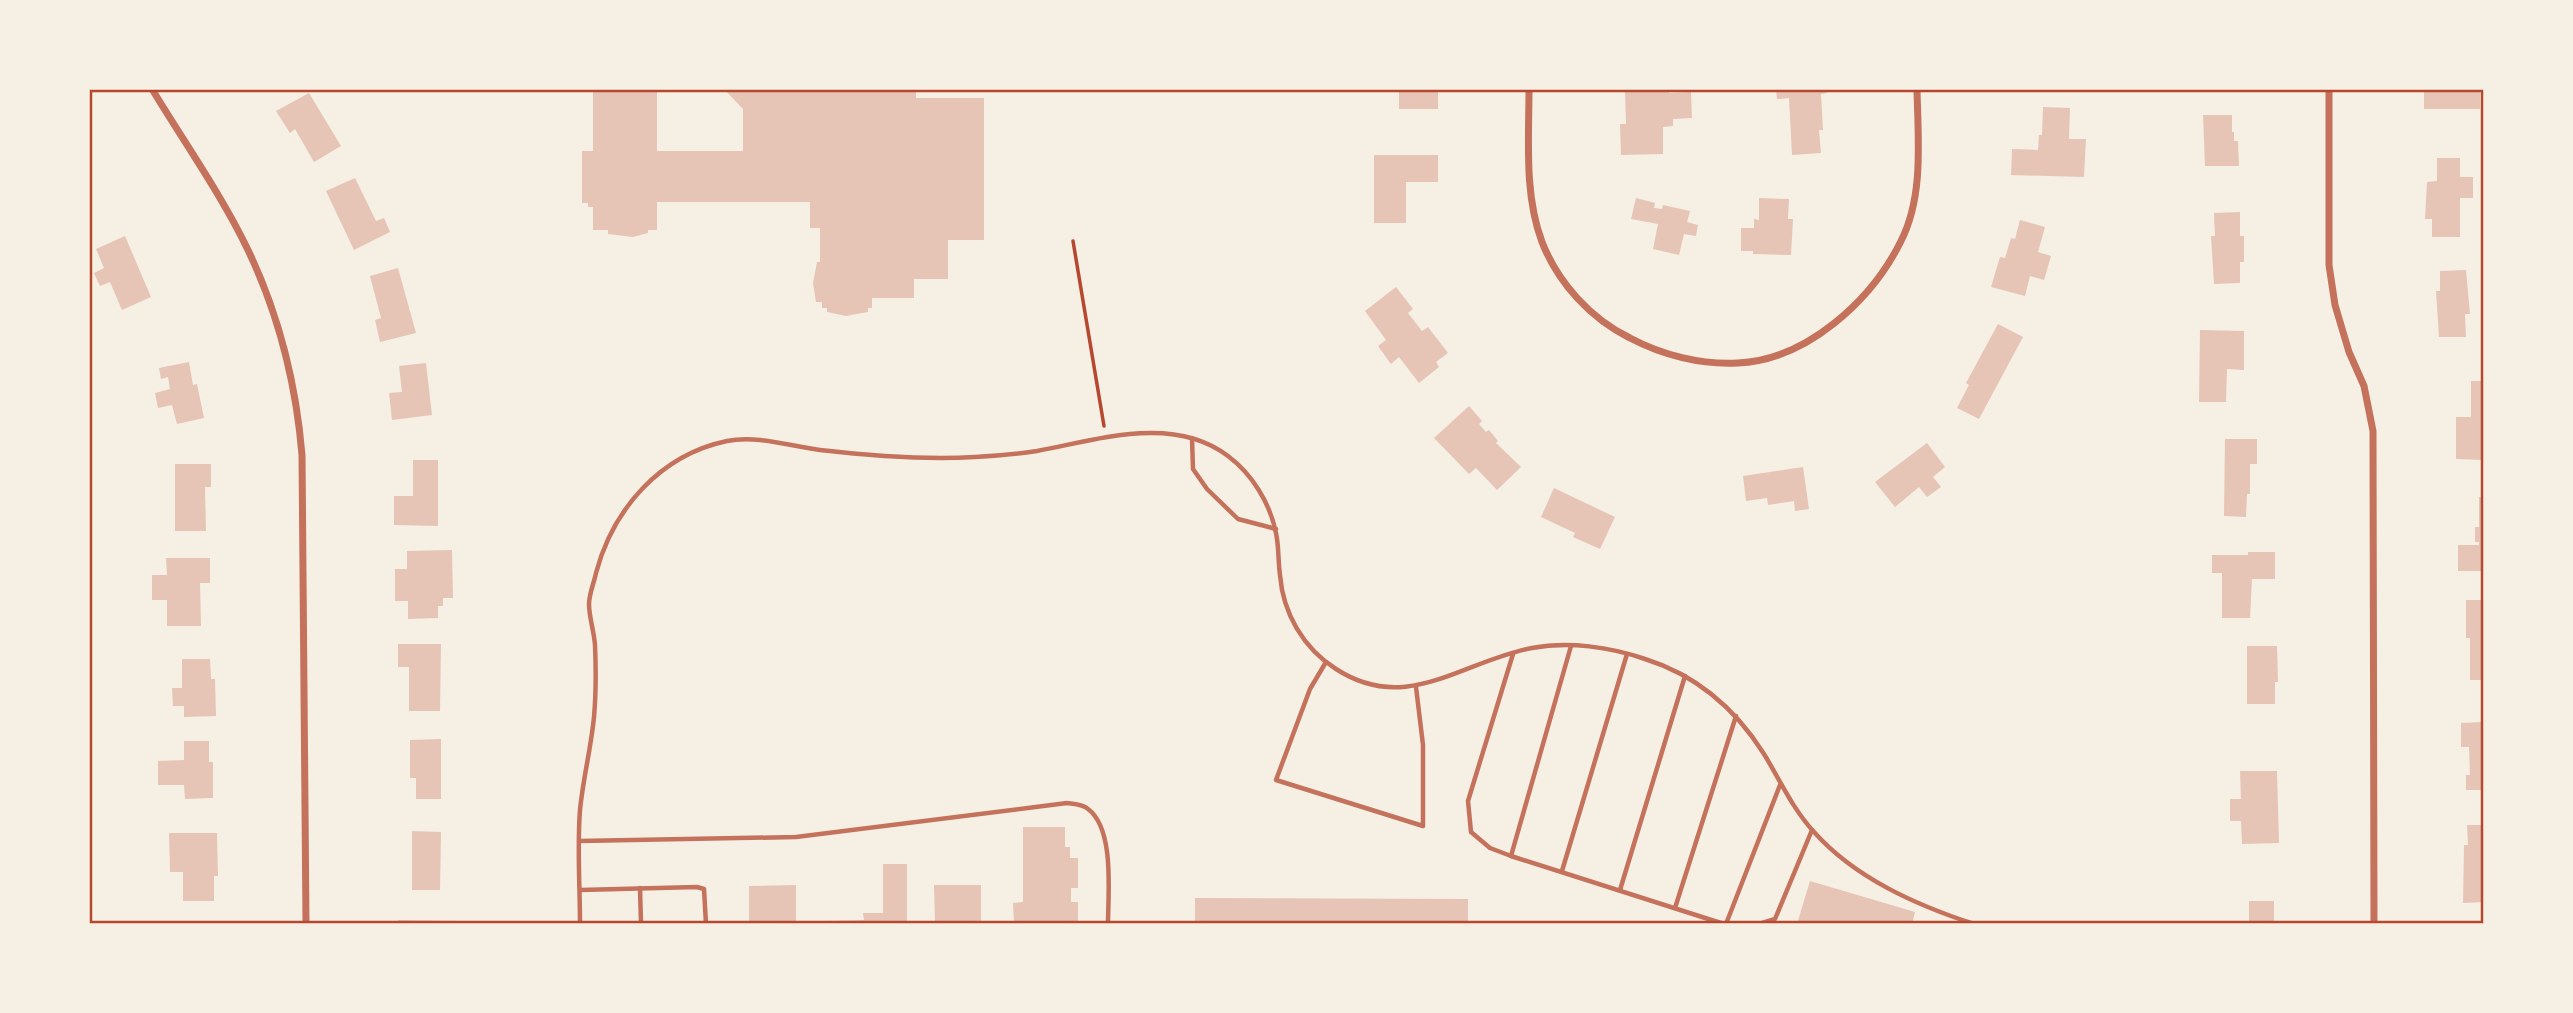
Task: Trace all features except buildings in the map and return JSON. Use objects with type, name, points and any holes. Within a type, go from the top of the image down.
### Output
[{"type":"street","points":[[152,89],[248,249],[270,300],[296,397],[302,455],[306,924]]},
{"type":"street","points":[[1529,89],[1530,187],[1534,216],[1543,244],[1561,278],[1594,314],[1616,331],[1651,349],[1680,357],[1737,363],[1783,352],[1809,341],[1847,315],[1879,280],[1902,240],[1911,213],[1918,167],[1917,89]]},
{"type":"street","points":[[2329,89],[2329,265],[2334,304],[2349,352],[2364,386],[2373,431],[2374,924]]},
{"type":"lane","points":[[580,924],[580,812],[594,716],[595,645],[589,602],[602,551],[628,503],[659,471],[697,452],[730,440],[763,440],[815,449],[909,459],[1028,452],[1106,437],[1156,434],[1203,441],[1226,455],[1251,477],[1276,529],[1280,578],[1287,609],[1296,629],[1310,648],[1326,662],[1357,681],[1382,688],[1428,685],[1513,653],[1555,645],[1613,650],[1676,670],[1728,707],[1736,716],[1812,830],[1832,850],[1880,884],[1914,901],[1974,924]]},
{"type":"lane","points":[[1192,438],[1193,469],[1207,489],[1238,519],[1276,529]]},
{"type":"lane","points":[[1511,856],[1571,646]]},
{"type":"lane","points":[[1513,653],[1468,801],[1471,832],[1490,848],[1725,924],[1780,784]]},
{"type":"lane","points":[[1562,871],[1627,654]]},
{"type":"lane","points":[[1326,662],[1310,689],[1276,780],[1423,826],[1423,745],[1416,687]]},
{"type":"lane","points":[[1620,890],[1685,676]]},
{"type":"lane","points":[[1675,908],[1736,716]]},
{"type":"lane","points":[[580,841],[796,837],[1067,803],[1080,805],[1099,821],[1109,857],[1108,924]]},
{"type":"lane","points":[[1759,924],[1775,919],[1812,830]]},
{"type":"lane","points":[[580,890],[697,887],[704,889],[706,924]]},
{"type":"lane","points":[[640,888],[640,924]]},
{"type":"path","points":[[1073,241],[1106,437]]}]
